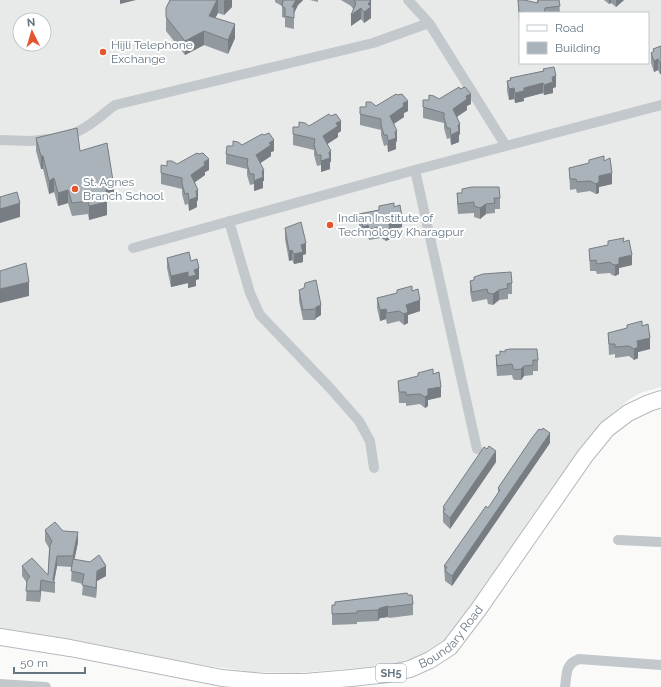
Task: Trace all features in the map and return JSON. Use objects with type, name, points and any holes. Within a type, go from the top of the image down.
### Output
[{"type":"main road","name":"Boundary Road","points":[[0,637],[70,648],[265,685],[306,684],[374,676],[410,669],[430,660],[450,647],[478,610],[584,456],[607,429],[628,413],[661,399]]},
{"type":"street","points":[[408,0],[430,23],[506,146]]},
{"type":"street","points":[[0,140],[30,141],[74,134],[88,126],[115,105],[373,43],[430,23]]},
{"type":"street","points":[[133,248],[415,170],[661,105]]},
{"type":"street","points":[[415,170],[477,450]]},
{"type":"street","points":[[229,221],[250,293],[260,315],[334,392],[359,421],[370,441],[374,468]]},
{"type":"street","points":[[618,540],[661,542]]},
{"type":"street","points":[[565,687],[567,669],[572,662],[579,659],[661,665]]},
{"type":"street","points":[[0,684],[46,687]]},
{"type":"shaded area","name":"Indian Institute of Technology Kharagpur","points":[[0,0],[661,0],[661,387],[641,393],[630,399],[604,420],[530,523],[468,615],[443,644],[410,662],[394,665],[296,673],[255,672],[209,666],[0,631]]},
{"type":"building","points":[[170,0],[217,0],[209,16],[235,24],[228,40],[204,31],[185,41],[166,17],[166,8]]},
{"type":"building","points":[[283,0],[296,0],[292,7],[294,7],[294,18],[285,16],[285,8],[282,6]]},
{"type":"building","points":[[354,0],[371,0],[368,4],[371,7],[364,12],[361,8],[351,15],[356,3]]},
{"type":"building","points":[[518,0],[538,3],[538,0],[559,0],[560,6],[545,8],[544,12],[519,12]]},
{"type":"building","points":[[661,46],[660,63],[658,59],[654,61],[651,53],[654,51],[653,49]]},
{"type":"building","points":[[554,67],[556,76],[552,77],[553,82],[524,88],[524,91],[515,93],[514,88],[509,89],[507,81],[511,80],[510,78],[544,71],[543,69]]},
{"type":"building","points":[[459,87],[460,89],[465,87],[471,94],[466,96],[467,99],[453,109],[460,124],[458,125],[459,131],[451,135],[450,128],[447,128],[444,113],[423,107],[423,100],[429,100],[429,95],[439,99]]},
{"type":"building","points":[[396,94],[402,94],[408,101],[403,103],[404,106],[390,116],[397,131],[395,132],[396,138],[388,141],[387,135],[384,135],[381,119],[360,114],[360,107],[366,107],[366,102],[371,102],[376,106]]},
{"type":"building","points":[[329,114],[331,116],[336,114],[341,121],[336,123],[338,126],[323,136],[331,151],[329,152],[330,158],[321,161],[321,155],[317,155],[314,145],[315,139],[293,134],[293,127],[299,127],[299,122],[305,123],[309,126]]},
{"type":"building","points":[[77,128],[80,151],[107,143],[114,187],[106,189],[107,202],[89,206],[88,201],[72,203],[68,190],[58,193],[54,178],[49,181],[43,156],[41,156],[36,138]]},
{"type":"building","points":[[269,133],[274,140],[269,143],[271,145],[256,155],[264,170],[262,171],[263,177],[254,181],[254,174],[250,174],[247,164],[248,159],[226,154],[227,146],[233,146],[233,141],[242,145],[262,134],[264,135]]},
{"type":"building","points":[[197,153],[203,153],[209,159],[204,162],[205,165],[191,175],[198,190],[196,191],[197,197],[189,200],[188,193],[185,194],[182,178],[161,173],[161,165],[167,166],[167,161],[172,161],[177,164]]},
{"type":"building","points":[[604,156],[604,161],[610,158],[612,173],[599,176],[599,182],[596,184],[590,181],[577,182],[576,179],[570,179],[569,168],[589,163],[589,160]]},
{"type":"building","points":[[472,187],[499,187],[500,198],[494,198],[495,203],[486,204],[480,208],[474,206],[474,202],[458,204],[457,193],[462,193],[462,189]]},
{"type":"building","points":[[17,192],[20,203],[0,209],[0,197]]},
{"type":"building","points":[[394,203],[394,207],[400,205],[402,217],[388,221],[390,229],[386,230],[381,227],[369,229],[368,225],[363,227],[359,214],[379,210],[379,206]]},
{"type":"building","points":[[301,222],[306,243],[301,245],[303,252],[294,254],[292,250],[289,251],[285,228]]},
{"type":"building","points":[[624,238],[623,242],[629,240],[632,255],[619,258],[619,264],[615,265],[610,262],[597,264],[596,260],[590,261],[589,249],[608,245],[608,241]]},
{"type":"building","points":[[189,252],[191,261],[197,259],[199,268],[194,270],[196,275],[188,277],[188,272],[171,276],[167,258]]},
{"type":"building","points":[[26,263],[29,282],[0,289],[0,271]]},
{"type":"building","points":[[511,272],[512,283],[507,284],[508,288],[499,290],[493,294],[488,293],[487,289],[472,292],[470,281],[474,280],[474,277],[483,274]]},
{"type":"building","points":[[316,280],[321,305],[315,309],[303,310],[299,290],[304,288],[305,283]]},
{"type":"building","points":[[412,286],[412,291],[418,289],[420,300],[406,305],[408,312],[404,314],[399,311],[387,313],[386,309],[380,310],[377,298],[397,293],[397,290]]},
{"type":"building","points":[[642,321],[642,326],[648,324],[650,338],[637,341],[638,347],[634,349],[629,346],[615,347],[615,344],[609,344],[608,333],[627,328],[627,325]]},
{"type":"building","points":[[537,349],[538,360],[533,360],[533,365],[524,366],[521,369],[515,370],[512,364],[497,366],[496,355],[500,355],[500,351],[505,352],[505,350]]},
{"type":"building","points":[[433,369],[433,374],[439,372],[441,387],[428,389],[428,395],[425,397],[420,394],[406,395],[406,392],[399,392],[398,381],[418,376],[418,373]]},
{"type":"building","points":[[543,428],[550,433],[452,576],[445,571],[447,567],[444,566],[486,506],[488,508],[500,490],[498,488],[532,438],[539,429],[542,430]]},
{"type":"building","points":[[489,446],[496,451],[450,518],[443,512],[445,509],[443,507],[484,447],[487,449]]},
{"type":"building","points":[[55,522],[63,531],[78,532],[73,556],[57,556],[53,580],[55,583],[41,580],[40,591],[26,591],[27,580],[30,577],[22,566],[32,558],[48,575],[50,545],[52,541],[45,530]]},
{"type":"building","points":[[99,555],[106,566],[97,571],[96,588],[82,585],[84,574],[71,571],[73,559],[90,562]]},
{"type":"building","points":[[407,593],[408,595],[412,595],[413,604],[388,606],[378,610],[357,611],[357,613],[332,614],[332,605],[335,605],[335,602]]},
{"type":"place","name":"Hijli Telephone Exchange","points":[[103,52]]},
{"type":"place","name":"St. Agnes Branch School","points":[[75,189]]},
{"type":"place","name":"Indian Institute of Technology Kharagpur","points":[[330,225]]}]
